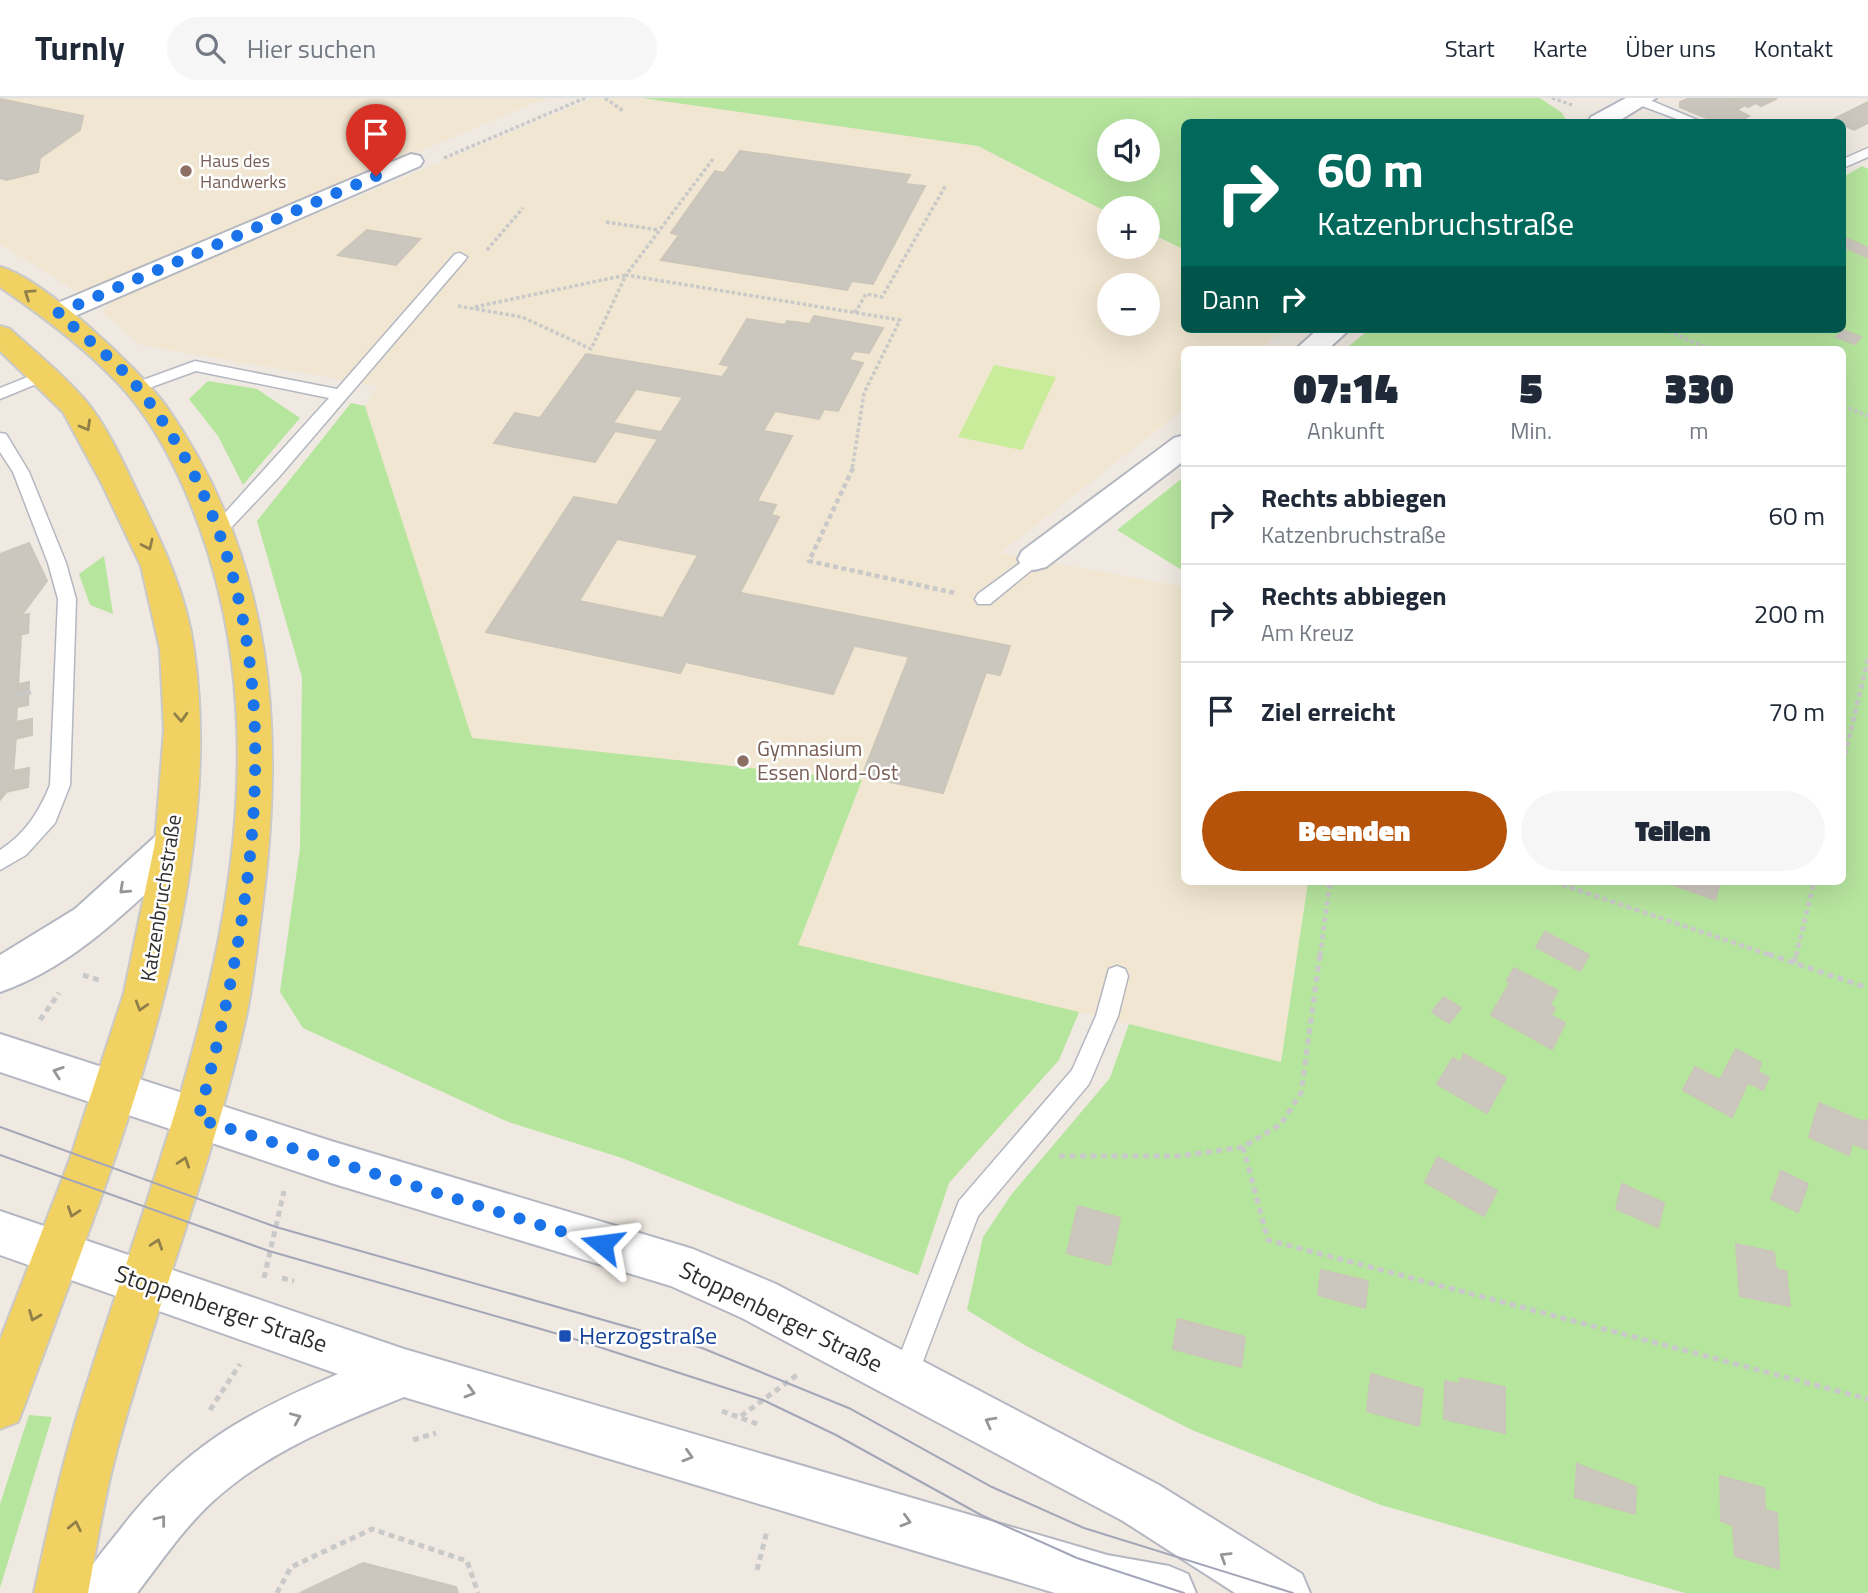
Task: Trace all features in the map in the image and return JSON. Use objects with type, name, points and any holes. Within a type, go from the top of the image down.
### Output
[{"type":"main road","points":[[1605,119],[1642,99]]},
{"type":"main road","points":[[58,313],[411,162]]},
{"type":"main road","points":[[0,275],[58,313],[138,387],[192,469],[219,530],[236,588],[251,662],[257,769],[249,880],[224,1021],[198,1119],[90,1454],[61,1593]]},
{"type":"main road","points":[[1314,346],[1331,333]]},
{"type":"main road","name":"Katzenbruchstraße","points":[[0,335],[45,375],[75,407],[118,484],[158,566],[177,649],[182,730],[174,843],[145,993],[116,1091],[59,1252]]},
{"type":"main road","points":[[1034,559],[1181,448]]},
{"type":"main road","points":[[0,975],[32,959],[89,922],[174,843]]},
{"type":"main road","name":"Stoppenberger Straße","points":[[0,1052],[198,1119],[676,1265],[759,1301],[1141,1503],[1283,1593]]},
{"type":"main road","name":"Stoppenberger Straße","points":[[0,1233],[404,1373],[1107,1583],[1169,1593]]},
{"type":"main road","points":[[0,1404],[59,1252]]},
{"type":"main road","points":[[104,1593],[171,1507],[236,1450],[283,1423],[404,1373]]},
{"type":"lane","points":[[1642,99],[1688,119]]},
{"type":"lane","points":[[1846,163],[1868,152]]},
{"type":"lane","points":[[219,530],[341,395],[460,257]]},
{"type":"lane","points":[[138,387],[195,366],[341,395]]},
{"type":"lane","points":[[0,394],[45,375]]},
{"type":"lane","points":[[0,438],[21,472],[57,563],[67,599],[60,785],[48,817],[19,849],[0,861]]},
{"type":"lane","points":[[984,599],[1034,559]]},
{"type":"lane","points":[[905,1376],[968,1209],[1082,1077],[1107,1016],[1117,975]]},
{"type":"path","points":[[411,162],[431,163],[585,98]]},
{"type":"path","points":[[604,98],[623,111]]},
{"type":"path","points":[[423,300],[522,317],[591,349],[626,275],[713,159]]},
{"type":"path","points":[[855,313],[866,294],[883,297],[946,185]]},
{"type":"path","points":[[460,257],[487,250],[523,208]]},
{"type":"path","points":[[606,222],[659,230]]},
{"type":"path","points":[[471,308],[626,275],[900,320],[864,393],[856,462],[809,561],[984,599]]},
{"type":"path","points":[[1672,333],[1703,346]]},
{"type":"path","points":[[1846,406],[1868,416]]},
{"type":"path","points":[[1846,751],[1868,659]]},
{"type":"path","points":[[1021,1147],[1051,1157],[1180,1156],[1242,1147],[1281,1124],[1301,1093],[1330,885]]},
{"type":"path","points":[[1563,885],[1868,988]]},
{"type":"path","points":[[1794,963],[1813,885]]},
{"type":"path","points":[[38,1024],[66,982]]},
{"type":"path","points":[[1242,1147],[1268,1240],[1868,1399]]},
{"type":"path","points":[[263,1283],[284,1189]]},
{"type":"path","points":[[208,1412],[244,1358]]},
{"type":"path","points":[[277,1593],[291,1567],[372,1529],[467,1560],[478,1593]]},
{"type":"shaded area","name":"Haus des Handwerks","points":[[0,98],[546,98],[81,294],[0,244]]},
{"type":"shaded area","name":"Gymnasium Essen Nord-Ost","points":[[593,98],[642,98],[978,146],[1097,207],[1097,259],[1160,259],[1160,238],[1181,248],[1181,333],[1280,333],[1264,346],[1181,346],[1181,411],[1000,553],[1181,586],[1181,885],[1308,885],[1281,1062],[1079,1012],[1059,1060],[949,1183],[918,1275],[622,1158],[506,1121],[303,1028],[302,677],[257,521],[351,403],[365,406],[378,386],[141,345],[102,312],[114,299]]},
{"type":"green space","points":[[642,98],[1540,98],[1561,112],[1566,119],[1181,119],[1181,248],[1160,238],[1160,196],[1097,196],[1097,207],[978,146]]},
{"type":"green space","points":[[1862,166],[1868,169],[1868,1593],[1685,1593],[1381,1505],[1192,1430],[1028,1347],[967,1310],[983,1237],[1011,1195],[1110,1078],[1129,1024],[1281,1062],[1308,885],[1846,885],[1846,346],[1349,346],[1365,333],[1846,333],[1846,175]]},
{"type":"green space","points":[[994,365],[1056,377],[1022,450],[958,437]]},
{"type":"green space","points":[[208,381],[257,389],[300,418],[243,485],[218,436],[189,399]]},
{"type":"green space","points":[[351,403],[365,406],[472,738],[862,780],[798,945],[1079,1012],[1059,1060],[949,1183],[918,1275],[622,1158],[506,1121],[303,1028],[280,992],[300,848],[302,677],[257,521]]},
{"type":"green space","points":[[1181,479],[1181,570],[1117,530]]},
{"type":"green space","points":[[104,556],[113,614],[90,605],[79,574]]},
{"type":"green space","points":[[29,1415],[52,1417],[0,1588],[0,1504]]},
{"type":"building","points":[[1690,98],[1729,98],[1745,105],[1737,110],[1749,116],[1744,119],[1709,119],[1680,107],[1680,102]]},
{"type":"building","points":[[1729,98],[1776,99],[1761,106],[1756,103],[1748,107]]},
{"type":"building","points":[[0,99],[83,116],[80,130],[40,158],[38,172],[7,180],[0,178]]},
{"type":"building","points":[[1868,102],[1868,123],[1854,130],[1846,126],[1846,119],[1834,119]]},
{"type":"building","points":[[740,151],[910,175],[905,184],[925,186],[873,284],[852,281],[847,290],[661,260],[679,235],[671,233],[715,171],[724,173]]},
{"type":"building","points":[[367,230],[420,239],[396,265],[338,255]]},
{"type":"building","points":[[1846,239],[1868,248],[1868,258],[1846,247]]},
{"type":"building","points":[[814,316],[883,328],[869,353],[854,351],[849,360],[863,363],[838,411],[824,409],[819,419],[775,411],[763,431],[792,436],[757,501],[776,505],[771,515],[779,517],[726,620],[854,646],[833,694],[686,662],[680,673],[486,632],[574,497],[617,505],[658,439],[615,431],[595,462],[494,443],[515,413],[540,418],[586,354],[722,377],[730,366],[720,364],[747,319],[785,325],[787,321],[810,324]],"holes":[[[636,389],[683,397],[661,432],[613,423]],[[617,539],[698,555],[663,618],[579,601]]]},
{"type":"building","points":[[1846,331],[1861,337],[1855,344],[1836,337]]},
{"type":"building","points":[[29,543],[47,581],[23,613],[0,617],[0,554]]},
{"type":"building","points":[[741,593],[1010,646],[1000,675],[726,620]]},
{"type":"building","points":[[23,613],[16,616],[14,636],[21,635],[16,724],[26,725],[23,735],[16,736],[13,774],[20,772],[22,782],[19,787],[8,790],[0,800],[0,617]]},
{"type":"building","points":[[29,614],[28,633],[14,636],[16,616]]},
{"type":"building","points":[[909,657],[986,672],[943,793],[862,776]]},
{"type":"building","points":[[29,682],[28,705],[17,707],[19,684]]},
{"type":"building","points":[[32,719],[32,735],[15,739],[26,731],[26,725],[16,722]]},
{"type":"building","points":[[29,768],[28,787],[6,792],[19,787],[22,782],[20,772],[13,774],[13,771]]},
{"type":"building","points":[[1674,885],[1719,885],[1715,900]]},
{"type":"building","points":[[1545,932],[1589,955],[1580,971],[1536,947]]},
{"type":"building","points":[[1514,968],[1558,991],[1550,1005],[1555,1008],[1551,1015],[1565,1023],[1552,1049],[1491,1015],[1510,983],[1507,981]]},
{"type":"building","points":[[1444,997],[1461,1008],[1449,1023],[1432,1012]]},
{"type":"building","points":[[1736,1049],[1761,1063],[1758,1072],[1769,1077],[1763,1090],[1748,1082],[1732,1117],[1683,1090],[1695,1067],[1720,1080]]},
{"type":"building","points":[[1464,1054],[1506,1078],[1487,1113],[1437,1084],[1453,1058],[1460,1062]]},
{"type":"building","points":[[1819,1103],[1861,1121],[1868,1120],[1868,1150],[1852,1143],[1849,1155],[1809,1137]]},
{"type":"building","points":[[1438,1157],[1497,1191],[1484,1216],[1425,1182]]},
{"type":"building","points":[[1781,1171],[1808,1184],[1798,1212],[1771,1199]]},
{"type":"building","points":[[1622,1184],[1664,1203],[1658,1227],[1616,1209]]},
{"type":"building","points":[[1078,1206],[1120,1218],[1110,1265],[1067,1253]]},
{"type":"building","points":[[1736,1244],[1774,1252],[1776,1269],[1786,1271],[1790,1306],[1740,1296]]},
{"type":"building","points":[[1321,1270],[1368,1281],[1365,1308],[1318,1295]]},
{"type":"building","points":[[1178,1319],[1245,1337],[1241,1367],[1173,1349]]},
{"type":"building","points":[[1371,1374],[1423,1389],[1419,1426],[1367,1411]]},
{"type":"building","points":[[1460,1378],[1505,1387],[1505,1433],[1444,1419],[1445,1381],[1459,1384]]},
{"type":"building","points":[[1577,1464],[1636,1487],[1635,1514],[1575,1497]]},
{"type":"building","points":[[1720,1476],[1764,1488],[1765,1510],[1777,1513],[1779,1569],[1735,1556],[1733,1525],[1721,1521]]},
{"type":"building","points":[[363,1563],[456,1587],[458,1593],[300,1593]]},
{"type":"tram line","points":[[0,1127],[276,1227],[702,1348],[851,1409],[992,1487],[1084,1528],[1293,1593]]},
{"type":"tram line","points":[[0,1155],[269,1251],[565,1336],[763,1400],[836,1435],[981,1515],[1077,1558],[1184,1593]]},
{"type":"place","name":"Haus des Handwerks","points":[[186,171]]},
{"type":"place","name":"Gymnasium Essen Nord-Ost","points":[[743,761]]},
{"type":"place","name":"Herzogstraße","points":[[565,1336]]},
{"type":"route","points":[[376,176],[58,313],[138,387],[192,469],[219,530],[236,588],[251,662],[257,769],[249,880],[224,1021],[198,1119],[602,1244]]}]
